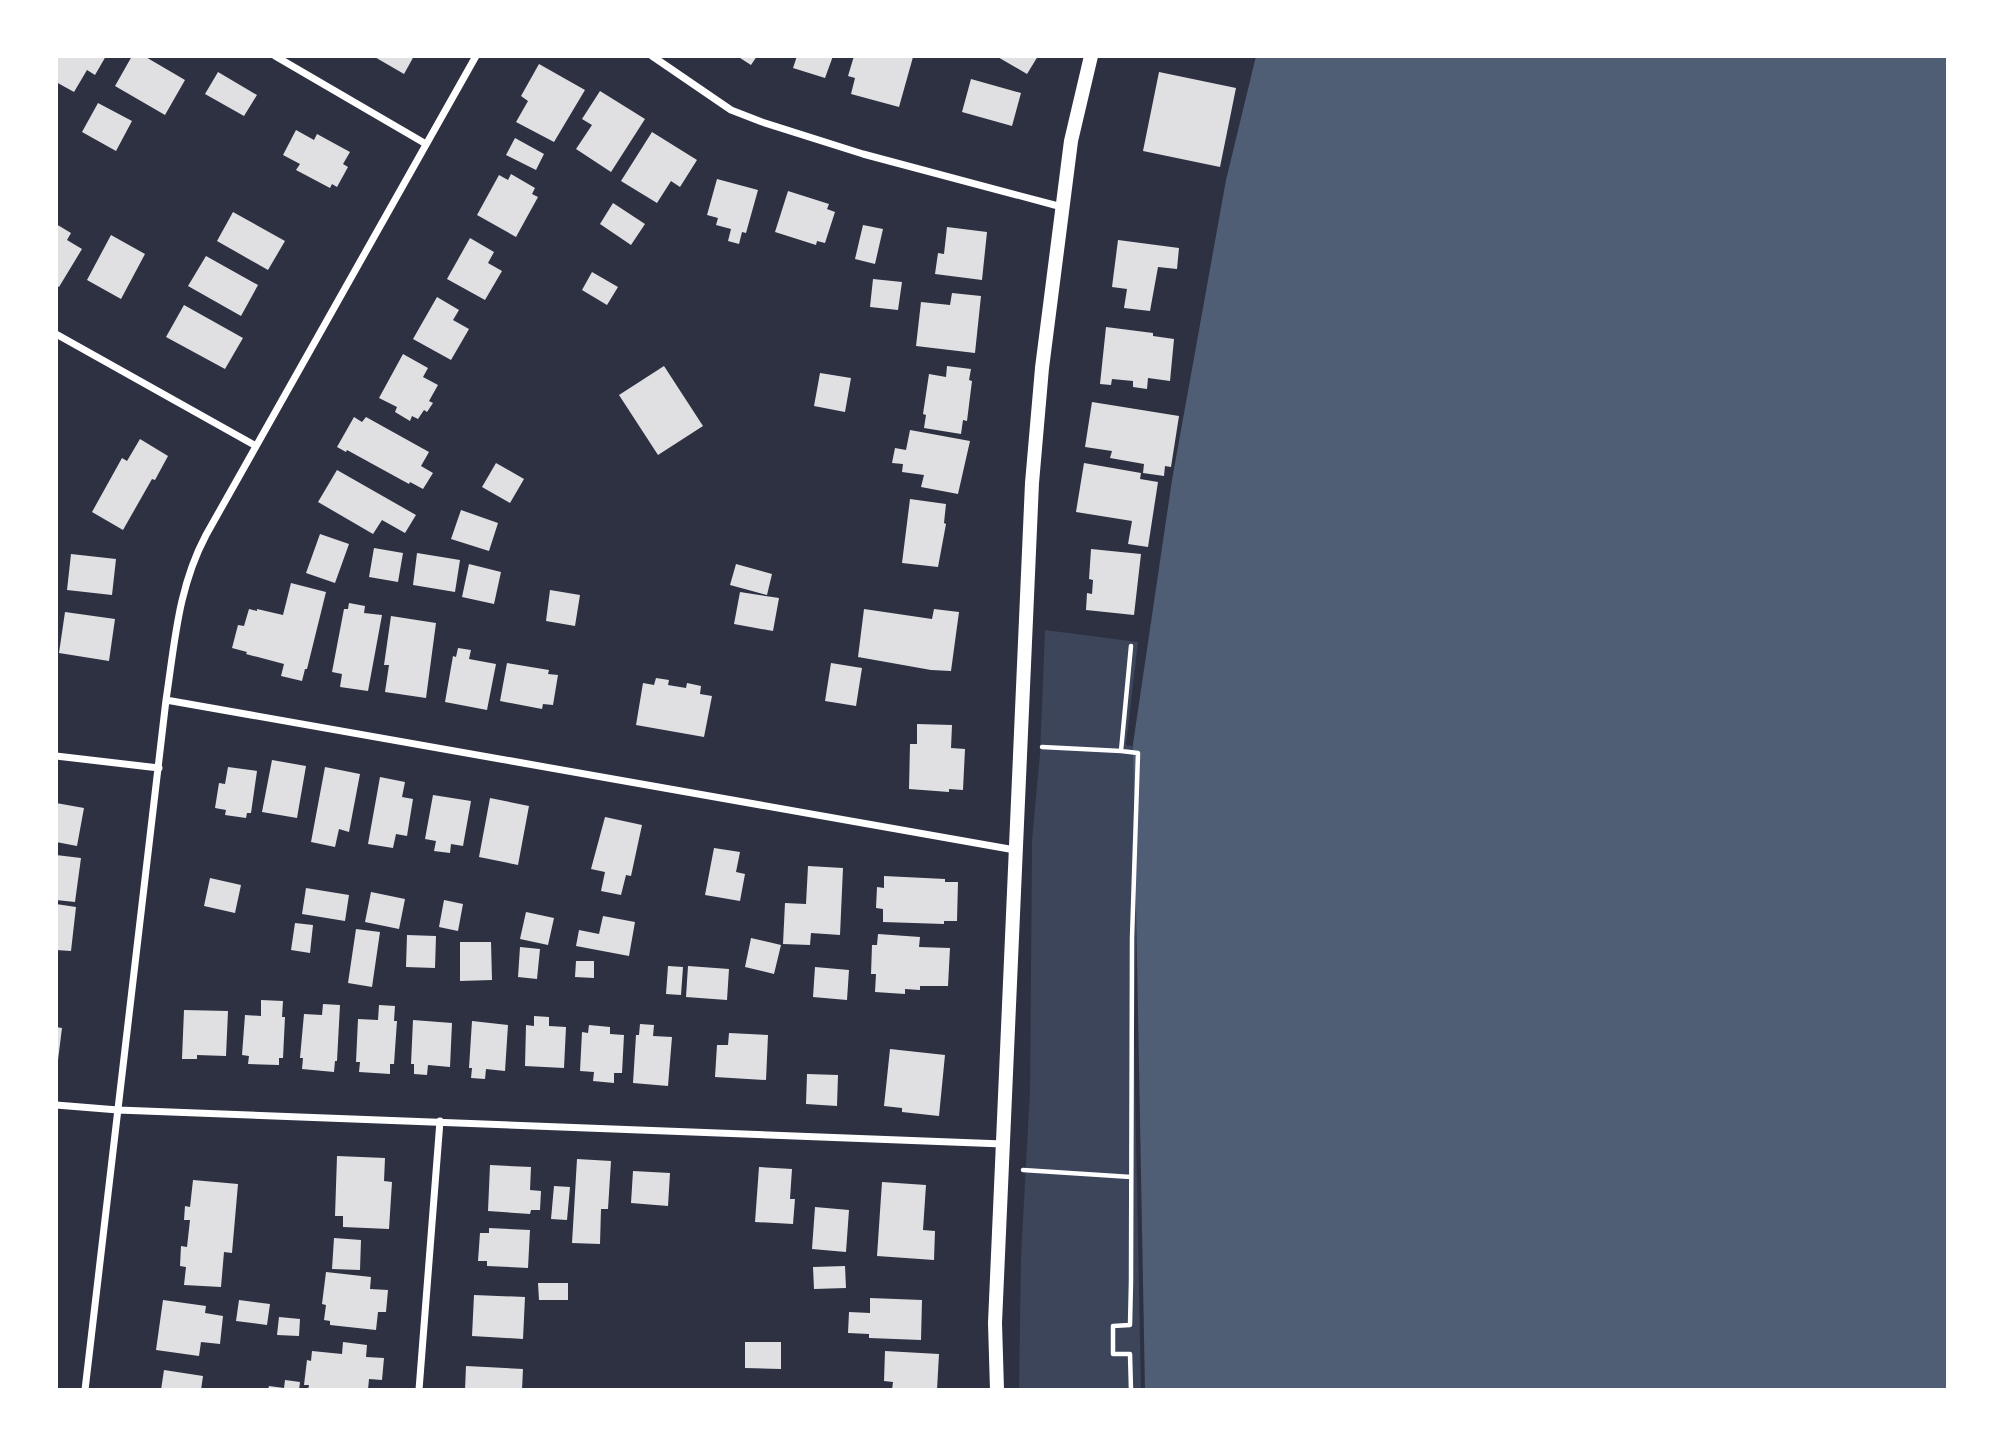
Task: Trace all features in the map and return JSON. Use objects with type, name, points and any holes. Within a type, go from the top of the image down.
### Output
[{"type":"main road","points":[[997,1390],[995,1323],[1032,483],[1042,368],[1071,141],[1091,56]]},
{"type":"street","points":[[275,56],[426,144]]},
{"type":"street","points":[[85,1390],[166,700],[183,590],[192,561],[476,56]]},
{"type":"street","points":[[652,56],[731,110],[762,122],[863,154],[1062,207]]},
{"type":"street","points":[[56,334],[256,446]]},
{"type":"street","points":[[166,700],[1015,850]]},
{"type":"street","points":[[56,756],[159,768]]},
{"type":"street","points":[[56,1105],[118,1110],[1004,1144]]},
{"type":"street","points":[[419,1390],[440,1121]]},
{"type":"path","points":[[1121,751],[1131,646]]},
{"type":"path","points":[[1020,746],[1138,753],[1132,938],[1130,1325],[1114,1326],[1113,1354],[1130,1354],[1131,1390]]},
{"type":"path","points":[[1022,1170],[1130,1177]]},
{"type":"shaded area","points":[[1256,56],[1948,56],[1948,1390],[1145,1390],[1133,744],[1172,480],[1226,180]]},
{"type":"shaded area","points":[[1045,630],[1138,642],[1126,745],[1144,748],[1134,1034],[1141,1390],[1019,1390],[1021,1256],[1030,1090],[1032,841],[1040,754]]},
{"type":"building","points":[[56,56],[106,56],[95,75],[87,70],[74,92],[56,82]]},
{"type":"building","points":[[132,56],[144,56],[185,80],[165,115],[115,86]]},
{"type":"building","points":[[373,56],[414,56],[404,74]]},
{"type":"building","points":[[737,56],[757,56],[751,65]]},
{"type":"building","points":[[797,56],[833,56],[825,78],[793,68]]},
{"type":"building","points":[[854,56],[913,57],[899,107],[851,94],[855,78],[848,76]]},
{"type":"building","points":[[996,56],[1038,56],[1027,74]]},
{"type":"building","points":[[539,64],[585,90],[554,142],[516,122],[528,101],[521,96]]},
{"type":"building","points":[[218,72],[257,95],[244,116],[205,94]]},
{"type":"building","points":[[1159,72],[1236,88],[1220,167],[1143,151]]},
{"type":"building","points":[[971,79],[1021,93],[1012,126],[962,112]]},
{"type":"building","points":[[600,91],[645,119],[611,172],[576,149],[592,125],[582,119]]},
{"type":"building","points":[[98,103],[132,121],[116,151],[82,132]]},
{"type":"building","points":[[296,130],[314,140],[317,134],[350,152],[343,164],[348,167],[337,187],[332,184],[330,188],[296,170],[300,164],[283,155]]},
{"type":"building","points":[[652,132],[697,160],[680,187],[671,181],[657,203],[621,181]]},
{"type":"building","points":[[515,138],[544,154],[536,170],[506,155]]},
{"type":"building","points":[[511,174],[535,188],[532,194],[538,197],[516,237],[477,215],[499,175],[508,180]]},
{"type":"building","points":[[717,179],[758,190],[746,233],[742,232],[739,244],[728,241],[731,229],[716,225],[718,218],[707,215]]},
{"type":"building","points":[[788,191],[829,204],[827,209],[835,212],[825,243],[817,241],[816,245],[775,232]]},
{"type":"building","points":[[613,203],[645,224],[631,245],[600,224]]},
{"type":"building","points":[[233,212],[285,241],[268,270],[217,241]]},
{"type":"building","points":[[56,224],[71,233],[67,240],[82,249],[59,287],[56,285]]},
{"type":"building","points":[[863,225],[883,229],[875,264],[855,259]]},
{"type":"building","points":[[947,227],[987,232],[982,280],[935,274],[938,253],[944,254]]},
{"type":"building","points":[[111,235],[145,254],[121,299],[87,280]]},
{"type":"building","points":[[470,238],[494,252],[488,263],[502,271],[485,300],[447,279]]},
{"type":"building","points":[[1118,240],[1179,248],[1177,269],[1158,267],[1150,311],[1124,308],[1127,289],[1112,287]]},
{"type":"building","points":[[206,256],[258,285],[241,316],[188,286]]},
{"type":"building","points":[[592,272],[618,287],[607,305],[582,290]]},
{"type":"building","points":[[873,279],[902,282],[898,310],[870,307]]},
{"type":"building","points":[[952,293],[981,296],[975,353],[916,346],[921,302],[950,305]]},
{"type":"building","points":[[437,297],[459,310],[453,320],[469,329],[451,360],[413,339]]},
{"type":"building","points":[[184,305],[243,338],[225,369],[166,337]]},
{"type":"building","points":[[1106,327],[1153,333],[1153,336],[1174,339],[1170,381],[1148,378],[1147,389],[1133,387],[1133,381],[1112,379],[1111,385],[1100,384]]},
{"type":"building","points":[[403,354],[428,368],[423,377],[438,385],[429,401],[433,403],[427,412],[424,410],[418,419],[412,416],[410,421],[395,412],[397,407],[379,398]]},
{"type":"building","points":[[664,366],[703,426],[658,455],[619,395]]},
{"type":"building","points":[[947,366],[971,369],[967,421],[963,420],[961,434],[924,428],[926,415],[923,414],[929,374],[946,377]]},
{"type":"building","points":[[820,373],[851,378],[845,412],[814,406]]},
{"type":"building","points":[[1092,402],[1179,416],[1171,467],[1165,466],[1164,476],[1143,473],[1144,464],[1110,458],[1112,451],[1085,447]]},
{"type":"building","points":[[354,417],[362,422],[366,417],[429,452],[421,466],[433,473],[423,489],[337,447]]},
{"type":"building","points":[[910,430],[970,441],[958,494],[921,487],[924,475],[902,472],[903,464],[892,463],[895,448],[906,450]]},
{"type":"building","points":[[140,439],[168,456],[123,530],[92,512],[122,458],[127,461]]},
{"type":"building","points":[[496,463],[524,479],[510,503],[482,487]]},
{"type":"building","points":[[1084,463],[1141,473],[1140,479],[1158,482],[1148,547],[1128,544],[1132,521],[1076,512]]},
{"type":"building","points":[[337,470],[416,515],[405,533],[382,520],[373,534],[318,502]]},
{"type":"building","points":[[910,499],[946,504],[946,524],[938,567],[902,563]]},
{"type":"building","points":[[461,510],[498,523],[489,551],[451,539]]},
{"type":"building","points":[[320,534],[349,544],[335,583],[306,573]]},
{"type":"building","points":[[374,548],[403,553],[398,582],[369,577]]},
{"type":"building","points":[[1091,549],[1141,554],[1134,615],[1086,610],[1087,593],[1092,594],[1093,580],[1089,579]]},
{"type":"building","points":[[417,553],[460,560],[455,592],[413,585]]},
{"type":"building","points":[[71,554],[116,559],[112,595],[67,590]]},
{"type":"building","points":[[469,564],[501,572],[494,604],[462,597]]},
{"type":"building","points":[[736,564],[772,574],[767,595],[730,585]]},
{"type":"building","points":[[291,583],[326,592],[302,681],[281,676],[284,664],[232,648],[238,625],[244,626],[249,609],[283,615]]},
{"type":"building","points":[[550,590],[580,595],[575,626],[546,621]]},
{"type":"building","points":[[740,592],[779,598],[773,631],[734,624]]},
{"type":"building","points":[[349,603],[365,606],[364,613],[382,615],[368,691],[340,687],[342,674],[332,672],[344,609],[348,609]]},
{"type":"building","points":[[864,609],[932,619],[934,609],[959,612],[951,671],[858,657]]},
{"type":"building","points":[[65,612],[115,619],[109,661],[59,653]]},
{"type":"building","points":[[391,616],[436,623],[426,698],[385,692],[389,665],[384,665]]},
{"type":"building","points":[[458,648],[471,650],[469,659],[496,664],[487,710],[445,702],[453,656],[456,657]]},
{"type":"building","points":[[507,663],[549,670],[548,674],[558,675],[553,705],[543,704],[542,709],[500,701]]},
{"type":"building","points":[[831,663],[862,668],[856,706],[825,701]]},
{"type":"building","points":[[656,678],[669,680],[668,685],[686,688],[687,683],[701,686],[700,694],[712,696],[704,737],[636,725],[643,683],[654,685]]},
{"type":"building","points":[[917,724],[952,725],[951,748],[965,749],[963,790],[949,789],[949,792],[909,789],[910,744],[917,744]]},
{"type":"building","points":[[272,760],[306,766],[297,818],[262,812]]},
{"type":"building","points":[[228,767],[257,771],[251,813],[247,813],[246,818],[225,815],[226,810],[215,808],[219,783],[225,784]]},
{"type":"building","points":[[325,767],[360,774],[349,832],[339,829],[335,847],[311,842]]},
{"type":"building","points":[[380,777],[405,782],[402,797],[413,799],[407,836],[396,834],[393,848],[368,844]]},
{"type":"building","points":[[433,795],[471,801],[463,846],[451,844],[450,853],[434,851],[436,841],[425,839]]},
{"type":"building","points":[[490,798],[529,806],[518,865],[479,857]]},
{"type":"building","points":[[56,803],[84,808],[77,846],[56,842]]},
{"type":"building","points":[[605,817],[642,825],[631,876],[626,875],[621,895],[601,891],[605,872],[591,869]]},
{"type":"building","points":[[714,848],[740,852],[736,872],[745,874],[740,901],[705,895]]},
{"type":"building","points":[[56,855],[81,858],[75,902],[56,900]]},
{"type":"building","points":[[808,866],[843,868],[840,935],[811,933],[810,945],[783,944],[785,903],[806,904]]},
{"type":"building","points":[[884,876],[958,882],[957,921],[944,921],[944,924],[883,922],[883,909],[876,908],[877,887],[884,888]]},
{"type":"building","points":[[210,878],[241,885],[235,913],[204,906]]},
{"type":"building","points":[[306,888],[349,895],[345,921],[302,914]]},
{"type":"building","points":[[371,892],[405,899],[399,929],[365,922]]},
{"type":"building","points":[[444,900],[463,904],[458,931],[439,927]]},
{"type":"building","points":[[56,904],[76,907],[71,951],[56,950]]},
{"type":"building","points":[[526,912],[554,918],[548,945],[520,939]]},
{"type":"building","points":[[603,916],[635,922],[629,956],[576,946],[579,930],[599,934]]},
{"type":"building","points":[[295,923],[313,925],[310,953],[291,950]]},
{"type":"building","points":[[356,929],[380,932],[372,987],[348,983]]},
{"type":"building","points":[[878,934],[920,937],[919,947],[950,948],[948,986],[920,986],[920,990],[905,989],[905,994],[875,992],[876,974],[871,974],[872,945],[877,945]]},
{"type":"building","points":[[407,935],[436,936],[435,968],[406,967]]},
{"type":"building","points":[[751,938],[781,945],[774,974],[745,967]]},
{"type":"building","points":[[460,942],[491,942],[492,980],[460,981]]},
{"type":"building","points":[[520,947],[540,949],[537,979],[518,977]]},
{"type":"building","points":[[576,961],[594,961],[594,978],[575,977]]},
{"type":"building","points":[[668,966],[683,967],[681,995],[666,994]]},
{"type":"building","points":[[688,966],[729,969],[727,1000],[686,997]]},
{"type":"building","points":[[815,967],[849,970],[847,1000],[813,997]]},
{"type":"building","points":[[261,1000],[283,1001],[283,1058],[279,1058],[279,1065],[248,1064],[249,1056],[242,1055],[245,1015],[261,1016]]},
{"type":"building","points":[[323,1004],[340,1005],[334,1072],[302,1069],[303,1058],[300,1058],[304,1014],[322,1015]]},
{"type":"building","points":[[379,1005],[395,1006],[394,1021],[397,1021],[394,1064],[390,1064],[390,1074],[359,1072],[360,1062],[356,1062],[358,1019],[378,1020]]},
{"type":"building","points":[[184,1010],[228,1011],[226,1056],[197,1055],[197,1059],[182,1059]]},
{"type":"building","points":[[534,1016],[549,1017],[549,1026],[566,1027],[564,1068],[525,1066],[526,1025],[534,1026]]},
{"type":"building","points":[[413,1020],[452,1023],[450,1067],[428,1065],[427,1075],[414,1074],[414,1064],[411,1064]]},
{"type":"building","points":[[472,1021],[508,1025],[505,1071],[486,1069],[485,1079],[471,1078],[472,1068],[469,1068]]},
{"type":"building","points":[[640,1024],[654,1025],[653,1036],[672,1037],[668,1086],[633,1083],[636,1035],[639,1035]]},
{"type":"building","points":[[589,1025],[610,1027],[610,1034],[624,1035],[622,1073],[614,1073],[614,1083],[593,1081],[594,1072],[580,1071],[582,1032],[588,1033]]},
{"type":"building","points":[[56,1027],[62,1028],[58,1060],[56,1060]]},
{"type":"building","points":[[729,1033],[768,1035],[766,1080],[715,1077],[717,1045],[728,1045]]},
{"type":"building","points":[[890,1049],[945,1055],[939,1116],[902,1112],[902,1108],[884,1106]]},
{"type":"building","points":[[807,1074],[838,1075],[837,1106],[806,1104]]},
{"type":"building","points":[[337,1156],[385,1158],[384,1181],[392,1182],[389,1229],[343,1227],[343,1216],[335,1216]]},
{"type":"building","points":[[577,1159],[611,1161],[608,1209],[601,1209],[600,1244],[572,1243]]},
{"type":"building","points":[[490,1165],[531,1167],[530,1190],[541,1191],[540,1210],[531,1210],[530,1214],[488,1211]]},
{"type":"building","points":[[759,1167],[792,1169],[790,1199],[795,1199],[793,1224],[755,1222]]},
{"type":"building","points":[[633,1171],[670,1173],[668,1206],[631,1203]]},
{"type":"building","points":[[193,1180],[238,1184],[232,1253],[224,1252],[221,1287],[184,1285],[186,1267],[180,1266],[181,1246],[187,1247],[190,1220],[184,1220],[185,1206],[190,1207]]},
{"type":"building","points":[[882,1182],[926,1185],[923,1230],[935,1231],[934,1260],[877,1256]]},
{"type":"building","points":[[554,1186],[570,1187],[567,1220],[551,1219]]},
{"type":"building","points":[[815,1207],[849,1210],[846,1252],[812,1249]]},
{"type":"building","points":[[489,1228],[530,1230],[528,1268],[487,1266],[487,1261],[478,1261],[480,1233],[489,1233]]},
{"type":"building","points":[[334,1238],[361,1240],[360,1270],[332,1269]]},
{"type":"building","points":[[845,1266],[846,1288],[814,1289],[813,1267]]},
{"type":"building","points":[[326,1272],[371,1277],[370,1289],[388,1290],[386,1312],[378,1312],[376,1330],[330,1325],[330,1321],[324,1320],[326,1305],[322,1304]]},
{"type":"building","points":[[538,1283],[568,1283],[568,1300],[539,1300]]},
{"type":"building","points":[[474,1295],[525,1297],[523,1339],[472,1336]]},
{"type":"building","points":[[870,1298],[922,1300],[921,1340],[869,1338],[869,1334],[848,1333],[849,1312],[870,1313]]},
{"type":"building","points":[[163,1300],[206,1306],[205,1313],[223,1316],[220,1344],[201,1342],[199,1356],[156,1350]]},
{"type":"building","points":[[239,1300],[270,1304],[267,1325],[236,1321]]},
{"type":"building","points":[[279,1317],[300,1319],[299,1336],[277,1335]]},
{"type":"building","points":[[343,1342],[367,1345],[366,1357],[384,1358],[382,1380],[369,1379],[368,1390],[308,1390],[309,1385],[304,1385],[307,1360],[311,1361],[312,1351],[342,1354]]},
{"type":"building","points":[[745,1342],[781,1342],[781,1369],[745,1368]]},
{"type":"building","points":[[885,1351],[939,1354],[937,1390],[892,1390],[893,1382],[884,1381]]},
{"type":"building","points":[[466,1366],[523,1369],[522,1390],[465,1390]]},
{"type":"building","points":[[164,1370],[203,1376],[201,1390],[161,1390]]},
{"type":"building","points":[[285,1380],[300,1382],[299,1390],[268,1390],[269,1386],[284,1388]]}]
